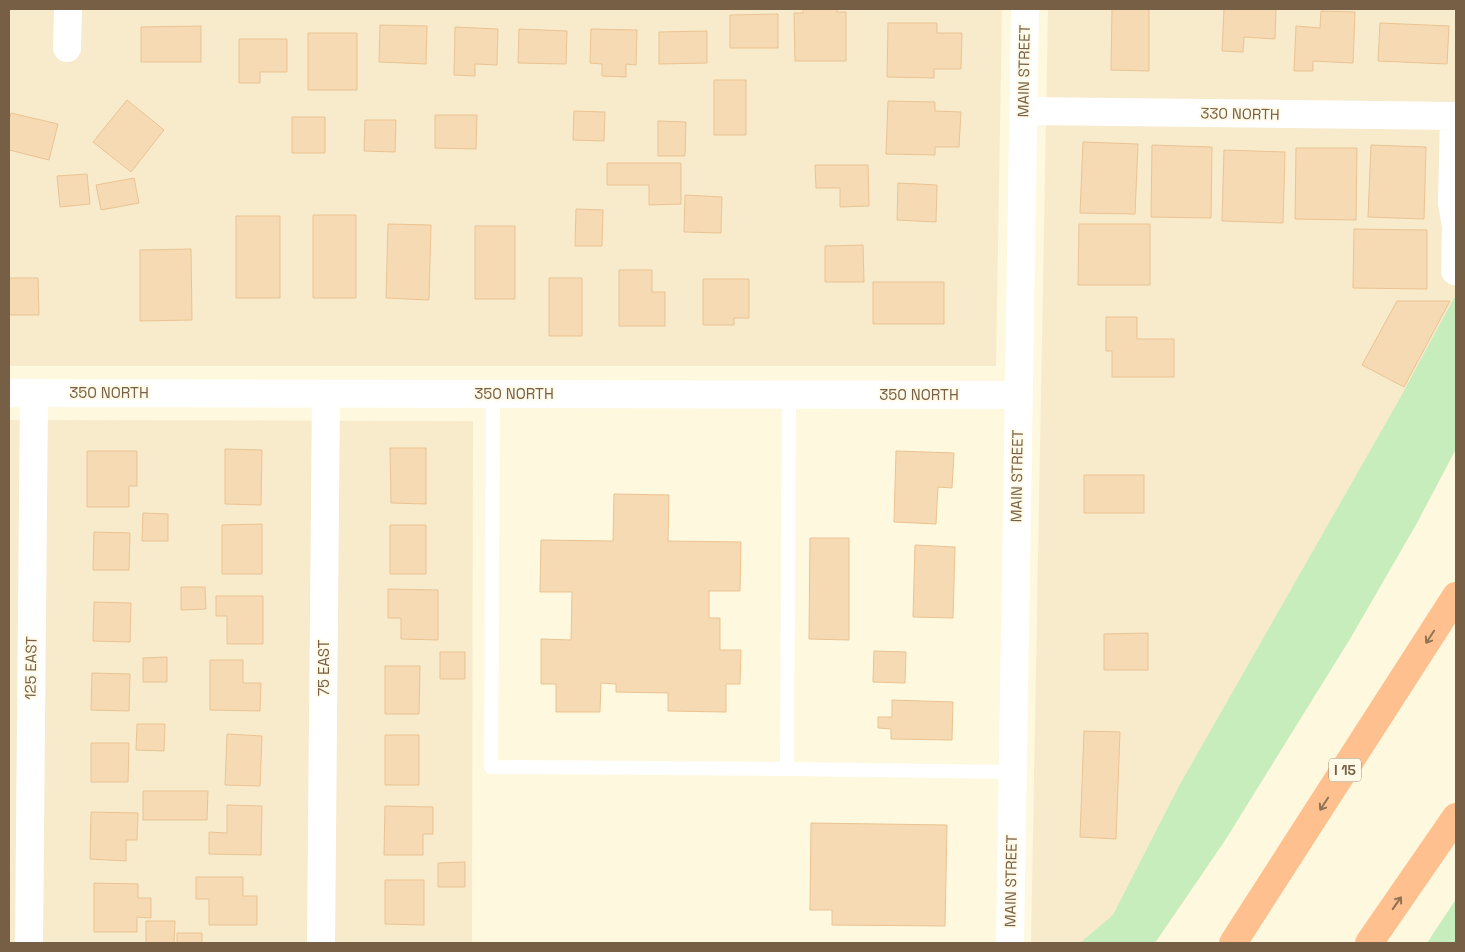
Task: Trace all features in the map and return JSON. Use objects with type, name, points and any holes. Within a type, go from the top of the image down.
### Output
[{"type":"highway","name":"I 15","points":[[1233,943],[1456,596]]},
{"type":"highway","points":[[1369,943],[1456,817]]},
{"type":"street","points":[[67,48],[68,9]]},
{"type":"street","name":"MAIN STREET","points":[[1010,943],[1025,9]]},
{"type":"street","name":"330 NORTH","points":[[1024,112],[1455,116]]},
{"type":"street","points":[[1455,116],[1452,203],[1456,226],[1455,271]]},
{"type":"street","name":"350 NORTH","points":[[22,393],[1019,395]]},
{"type":"street","name":"125 EAST","points":[[22,393],[29,943]]},
{"type":"street","name":"75 EAST","points":[[322,943],[326,394]]},
{"type":"lane","points":[[493,394],[491,767],[787,768],[1012,772]]},
{"type":"lane","points":[[787,768],[789,394]]},
{"type":"shaded area","points":[[9,9],[1002,9],[996,366],[9,366]]},
{"type":"shaded area","points":[[1048,9],[1456,9],[1456,358],[1126,943],[1031,943]]},
{"type":"shaded area","points":[[9,420],[473,421],[472,943],[9,943]]},
{"type":"green space","points":[[1454,298],[1456,298],[1456,449],[1417,523],[1350,639],[1226,839],[1155,943],[1080,943],[1113,915],[1179,786],[1399,400]]},
{"type":"green space","points":[[1456,899],[1456,943],[1427,943]]},
{"type":"building","points":[[803,9],[837,9],[837,12],[846,12],[846,61],[795,61],[794,13],[803,13]]},
{"type":"building","points":[[1112,9],[1149,9],[1149,71],[1111,70]]},
{"type":"building","points":[[1224,9],[1276,9],[1275,39],[1244,37],[1243,52],[1222,51]]},
{"type":"building","points":[[1321,11],[1355,12],[1353,63],[1313,61],[1313,71],[1294,71],[1296,26],[1320,28]]},
{"type":"building","points":[[778,14],[778,48],[730,48],[730,15]]},
{"type":"building","points":[[888,23],[937,23],[937,33],[962,33],[961,69],[934,69],[934,78],[887,77]]},
{"type":"building","points":[[1380,23],[1449,26],[1447,64],[1378,61]]},
{"type":"building","points":[[380,25],[427,26],[426,64],[379,62]]},
{"type":"building","points":[[201,26],[201,62],[141,62],[141,27]]},
{"type":"building","points":[[455,27],[498,29],[497,65],[475,64],[475,76],[454,75]]},
{"type":"building","points":[[519,29],[567,31],[566,64],[518,63]]},
{"type":"building","points":[[591,29],[637,30],[636,65],[626,64],[626,77],[602,76],[602,64],[590,63]]},
{"type":"building","points":[[707,31],[707,63],[659,64],[659,32]]},
{"type":"building","points":[[308,33],[357,33],[357,90],[308,90]]},
{"type":"building","points":[[239,39],[287,39],[287,72],[260,72],[260,83],[239,83]]},
{"type":"building","points":[[714,80],[746,80],[746,135],[714,135]]},
{"type":"building","points":[[127,100],[164,130],[131,172],[93,142]]},
{"type":"building","points":[[888,101],[935,102],[935,111],[961,112],[959,147],[935,147],[935,155],[886,154]]},
{"type":"building","points":[[574,111],[605,112],[604,141],[573,140]]},
{"type":"building","points":[[11,113],[58,124],[49,160],[9,150],[9,120]]},
{"type":"building","points":[[435,115],[477,115],[476,149],[435,148]]},
{"type":"building","points":[[292,117],[325,117],[325,153],[292,153]]},
{"type":"building","points":[[365,120],[396,120],[395,152],[364,151]]},
{"type":"building","points":[[658,121],[686,122],[685,156],[658,156]]},
{"type":"building","points":[[1083,142],[1138,144],[1135,214],[1080,213]]},
{"type":"building","points":[[1152,145],[1212,147],[1211,218],[1151,217]]},
{"type":"building","points":[[1371,145],[1426,147],[1424,219],[1368,217]]},
{"type":"building","points":[[1296,148],[1357,148],[1356,220],[1295,219]]},
{"type":"building","points":[[1224,150],[1285,152],[1283,223],[1222,221]]},
{"type":"building","points":[[607,163],[681,163],[681,204],[649,205],[649,185],[607,185]]},
{"type":"building","points":[[815,165],[868,165],[869,206],[840,207],[840,188],[816,188]]},
{"type":"building","points":[[87,174],[90,204],[60,207],[57,176]]},
{"type":"building","points":[[134,178],[139,203],[101,210],[96,185]]},
{"type":"building","points":[[898,183],[937,185],[936,222],[897,220]]},
{"type":"building","points":[[685,195],[722,197],[721,233],[684,232]]},
{"type":"building","points":[[576,209],[603,210],[602,246],[575,246]]},
{"type":"building","points":[[313,215],[356,215],[356,298],[313,298]]},
{"type":"building","points":[[236,216],[280,216],[280,298],[236,298]]},
{"type":"building","points":[[388,224],[431,225],[429,300],[386,298]]},
{"type":"building","points":[[1079,224],[1150,224],[1150,285],[1078,285]]},
{"type":"building","points":[[475,226],[515,226],[515,299],[475,299]]},
{"type":"building","points":[[1354,229],[1427,230],[1427,289],[1353,288]]},
{"type":"building","points":[[863,245],[864,282],[825,282],[825,246]]},
{"type":"building","points":[[191,249],[192,320],[140,321],[140,250]]},
{"type":"building","points":[[619,270],[652,270],[652,292],[665,292],[665,326],[619,326]]},
{"type":"building","points":[[9,278],[38,278],[39,315],[9,315]]},
{"type":"building","points":[[549,278],[582,278],[582,336],[549,336]]},
{"type":"building","points":[[703,279],[749,279],[749,318],[734,318],[734,325],[703,325]]},
{"type":"building","points":[[873,282],[944,282],[944,324],[873,324]]},
{"type":"building","points":[[1397,301],[1450,301],[1404,387],[1362,365]]},
{"type":"building","points":[[1106,317],[1137,317],[1137,339],[1174,339],[1174,377],[1112,377],[1112,351],[1106,351]]},
{"type":"building","points":[[390,448],[426,448],[426,504],[391,503]]},
{"type":"building","points":[[225,449],[262,450],[261,505],[225,504]]},
{"type":"building","points":[[87,451],[137,451],[137,486],[129,486],[129,507],[87,507]]},
{"type":"building","points":[[896,451],[954,453],[952,488],[938,487],[936,524],[894,522]]},
{"type":"building","points":[[1084,475],[1144,475],[1144,513],[1084,513]]},
{"type":"building","points":[[614,494],[669,495],[668,541],[741,542],[740,591],[709,591],[709,618],[720,618],[720,650],[741,650],[740,684],[726,684],[726,712],[668,711],[668,693],[616,692],[616,684],[601,683],[600,712],[556,712],[556,684],[541,684],[541,639],[571,640],[572,592],[540,592],[541,540],[613,541]]},
{"type":"building","points":[[143,513],[168,514],[168,541],[142,541]]},
{"type":"building","points":[[262,524],[262,574],[222,574],[222,525]]},
{"type":"building","points":[[390,525],[426,525],[426,574],[390,574]]},
{"type":"building","points":[[94,532],[130,533],[129,570],[93,570]]},
{"type":"building","points":[[810,538],[849,538],[849,640],[809,639]]},
{"type":"building","points":[[915,545],[955,547],[953,618],[913,617]]},
{"type":"building","points":[[181,587],[205,587],[206,609],[181,610]]},
{"type":"building","points":[[388,589],[438,590],[438,640],[401,639],[401,618],[388,618]]},
{"type":"building","points":[[216,596],[263,596],[263,644],[227,644],[227,616],[216,616]]},
{"type":"building","points":[[94,602],[131,603],[130,642],[93,641]]},
{"type":"building","points":[[1148,633],[1148,670],[1104,670],[1104,634]]},
{"type":"building","points":[[874,651],[906,652],[905,683],[873,682]]},
{"type":"building","points":[[440,652],[465,652],[465,679],[440,679]]},
{"type":"building","points":[[167,657],[167,682],[143,682],[143,658]]},
{"type":"building","points":[[210,660],[243,660],[243,683],[261,683],[260,711],[210,710]]},
{"type":"building","points":[[385,666],[420,666],[419,714],[385,714]]},
{"type":"building","points":[[92,673],[130,674],[129,711],[91,710]]},
{"type":"building","points":[[892,700],[953,702],[952,740],[891,739],[891,729],[878,728],[878,717],[892,717]]},
{"type":"building","points":[[137,724],[165,724],[164,751],[136,750]]},
{"type":"building","points":[[1084,731],[1120,732],[1116,839],[1080,837]]},
{"type":"building","points":[[227,734],[262,736],[260,786],[225,785]]},
{"type":"building","points":[[385,735],[419,735],[419,785],[385,785]]},
{"type":"building","points":[[91,743],[129,743],[128,782],[91,782]]},
{"type":"building","points":[[143,791],[208,791],[207,820],[143,820]]},
{"type":"building","points":[[227,805],[262,806],[261,855],[209,854],[209,832],[227,833]]},
{"type":"building","points":[[385,806],[433,807],[433,834],[423,834],[423,855],[384,855]]},
{"type":"building","points":[[91,812],[138,813],[137,840],[126,840],[126,861],[90,859]]},
{"type":"building","points":[[811,823],[947,825],[945,926],[832,925],[832,910],[810,910]]},
{"type":"building","points":[[465,862],[465,887],[438,887],[438,863]]},
{"type":"building","points":[[196,877],[243,877],[243,896],[257,896],[257,925],[209,925],[209,899],[196,899]]},
{"type":"building","points":[[385,880],[424,880],[424,925],[385,924]]},
{"type":"building","points":[[94,883],[138,884],[138,898],[151,898],[151,918],[137,917],[137,932],[94,932]]},
{"type":"building","points":[[146,921],[175,921],[174,943],[146,943]]},
{"type":"building","points":[[177,933],[202,933],[202,943],[177,943]]}]
